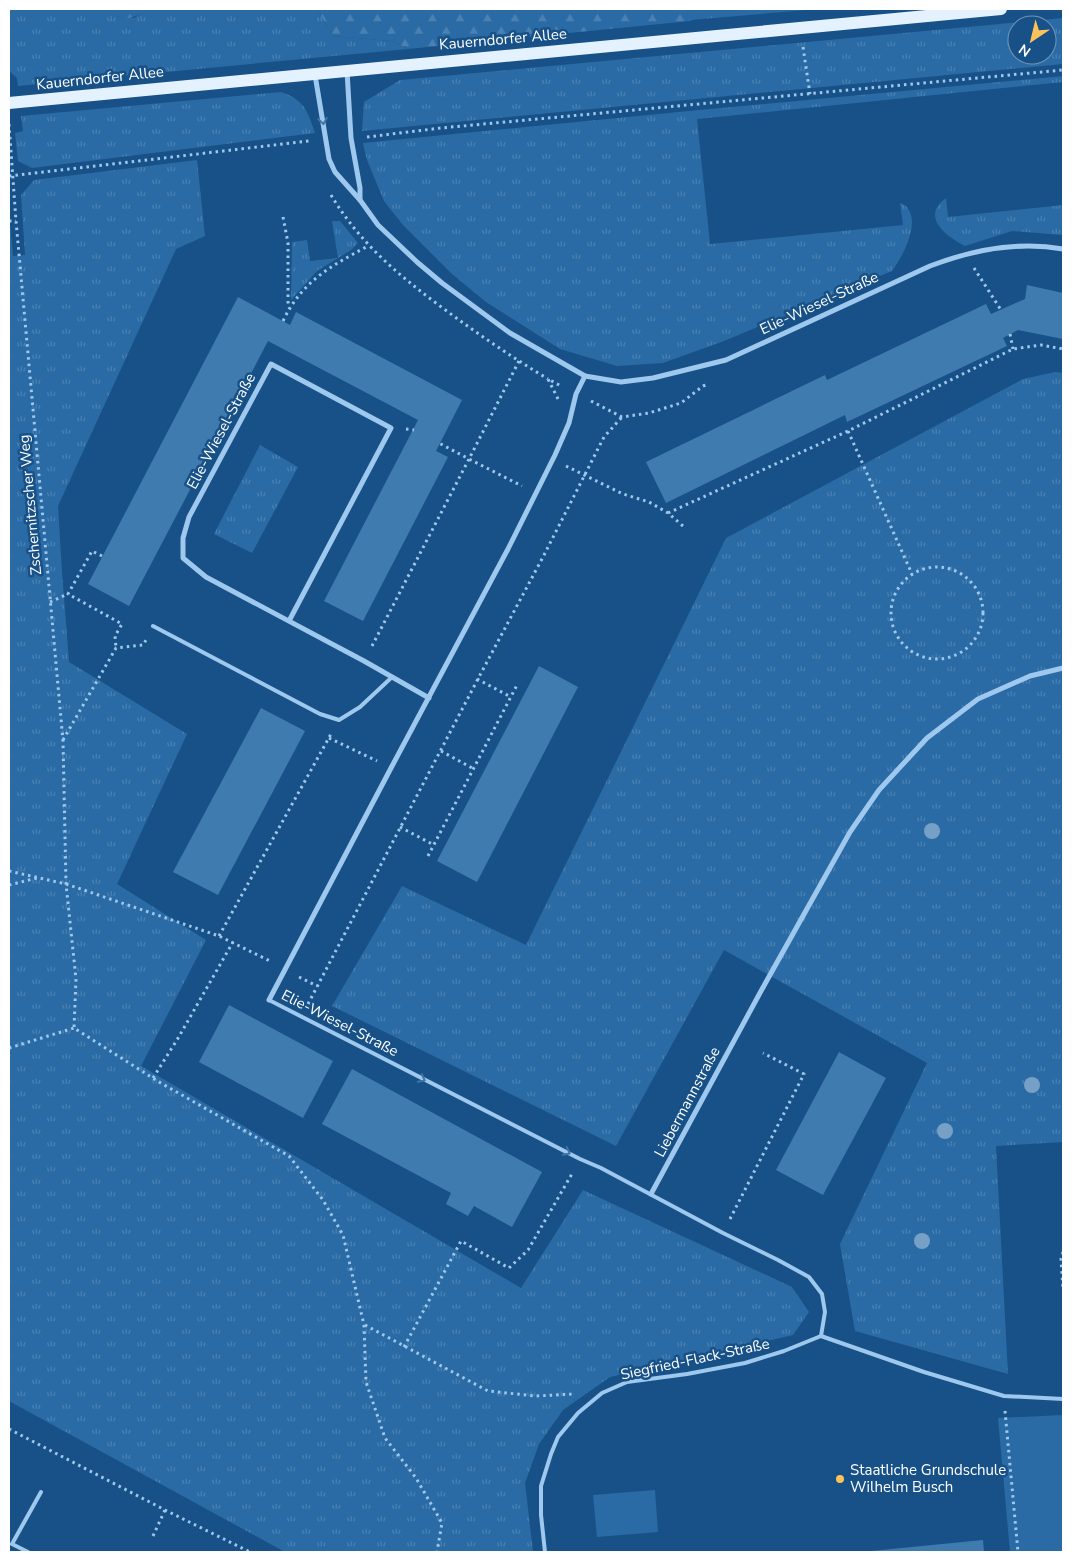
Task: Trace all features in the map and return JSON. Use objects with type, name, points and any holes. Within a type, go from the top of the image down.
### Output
[{"type":"main road","name":"Kauerndorfer Allee","points":[[9,103],[1001,9]]},
{"type":"street","points":[[347,70],[351,138],[360,188],[360,200]]},
{"type":"street","name":"Elie-Wiesel-Straße","points":[[315,73],[329,159],[335,172],[360,200],[378,225],[442,283],[510,333],[585,376],[621,382],[653,378],[726,360],[955,256],[1024,245],[1063,249]]},
{"type":"street","name":"Elie-Wiesel-Straße","points":[[288,621],[390,428],[271,364],[189,517],[183,538],[184,558],[206,577],[429,698]]},
{"type":"street","name":"Elie-Wiesel-Straße","points":[[269,1000],[508,549],[555,455],[569,423],[576,394],[585,376]]},
{"type":"street","name":"Liebermannstraße","points":[[651,1194],[850,832],[879,790],[927,738],[978,699],[1030,676],[1063,668]]},
{"type":"lane","points":[[153,626],[320,714],[338,720],[360,707],[391,678]]},
{"type":"lane","name":"Elie-Wiesel-Straße","points":[[269,1000],[301,1018],[651,1194]]},
{"type":"lane","points":[[651,1194],[809,1277],[822,1294],[825,1312],[821,1336],[924,1372],[1004,1396],[1063,1398]]},
{"type":"lane","name":"Siegfried-Flack-Straße","points":[[545,1552],[541,1515],[541,1486],[551,1454],[558,1437],[578,1413],[602,1393],[627,1382],[745,1363],[784,1351],[821,1336]]},
{"type":"lane","points":[[28,1552],[12,1544],[41,1492]]},
{"type":"path","points":[[801,28],[810,94]]},
{"type":"path","points":[[351,138],[460,126],[1063,70]]},
{"type":"path","name":"Zschernitzscher Weg","points":[[9,124],[10,176],[16,221],[63,741],[66,884],[76,979],[74,1028]]},
{"type":"path","points":[[10,176],[326,140]]},
{"type":"path","points":[[283,217],[288,243],[289,308]]},
{"type":"path","points":[[9,221],[16,221]]},
{"type":"path","points":[[283,321],[289,308],[302,291],[324,271],[368,246]]},
{"type":"path","points":[[972,266],[1001,310]]},
{"type":"path","points":[[1010,334],[1013,349]]},
{"type":"path","points":[[668,513],[848,431],[1013,349],[1041,344],[1063,349]]},
{"type":"path","points":[[364,662],[519,361]]},
{"type":"path","points":[[301,1018],[477,679],[544,557],[604,437],[622,416]]},
{"type":"path","points":[[848,431],[912,574]]},
{"type":"path","points":[[439,444],[536,493]]},
{"type":"path","points":[[585,476],[623,494],[648,502],[668,513],[683,526]]},
{"type":"path","points":[[50,602],[68,594],[92,551],[102,556]]},
{"type":"path","points":[[940,567],[966,576],[976,588],[982,602],[983,620],[978,634],[969,646],[959,654],[944,658],[930,658],[915,653],[903,643],[895,631],[892,612],[894,597],[901,585],[912,574],[925,568],[940,567]]},
{"type":"path","points":[[63,741],[116,648],[115,636],[122,624],[68,594]]},
{"type":"path","points":[[116,648],[143,645],[153,626]]},
{"type":"path","points":[[477,679],[511,697]]},
{"type":"path","points":[[428,856],[517,685]]},
{"type":"path","points":[[219,936],[338,720]]},
{"type":"path","points":[[329,738],[391,768]]},
{"type":"path","points":[[441,751],[474,769]]},
{"type":"path","points":[[400,827],[434,845]]},
{"type":"path","points":[[9,871],[66,884],[219,936],[317,986]]},
{"type":"path","points":[[9,885],[38,878]]},
{"type":"path","points":[[153,1078],[233,942]]},
{"type":"path","points":[[9,1048],[74,1028],[153,1078],[289,1156],[323,1200],[343,1235],[364,1325],[366,1382],[386,1438],[416,1478],[442,1523],[437,1552]]},
{"type":"path","points":[[723,1233],[804,1074],[763,1053]]},
{"type":"path","points":[[404,1347],[461,1241],[509,1268],[528,1250],[580,1159]]},
{"type":"path","points":[[1063,1252],[1061,1259],[1063,1289]]},
{"type":"path","points":[[364,1325],[488,1391],[536,1396],[602,1393]]},
{"type":"path","points":[[1004,1396],[1018,1552]]},
{"type":"path","points":[[9,1429],[250,1552]]},
{"type":"path","points":[[153,1536],[165,1510]]},
{"type":"green space","points":[[9,9],[104,9],[119,17],[134,18],[148,9],[317,9],[333,36],[392,41],[408,49],[18,86],[17,78],[9,71]]},
{"type":"green space","points":[[104,9],[148,9],[136,16],[126,18]]},
{"type":"green space","points":[[317,9],[716,9],[690,21],[408,49],[392,41],[333,36]]},
{"type":"green space","points":[[716,9],[818,9],[690,20]]},
{"type":"green space","points":[[1063,18],[1063,64],[1057,65],[1057,19]]},
{"type":"green space","points":[[1007,23],[1007,65],[1053,65],[362,131],[364,102],[400,80]]},
{"type":"green space","points":[[1063,76],[1063,82],[697,119],[710,244],[903,225],[900,203],[907,207],[911,214],[911,231],[905,249],[892,271],[724,341],[663,363],[617,366],[560,349],[486,302],[452,274],[403,225],[384,201],[367,160],[363,143],[689,111]]},
{"type":"green space","points":[[281,92],[295,98],[304,107],[315,133],[32,168],[18,161],[15,133],[23,131],[21,116]]},
{"type":"green space","points":[[197,160],[205,236],[176,249],[58,506],[69,662],[187,734],[117,884],[206,940],[141,1066],[521,1288],[583,1190],[792,1287],[809,1312],[793,1335],[610,1377],[563,1410],[539,1444],[525,1483],[533,1552],[285,1552],[9,1401],[9,213],[13,256],[25,255],[21,195],[34,180]]},
{"type":"green space","points":[[946,198],[948,217],[1063,205],[1063,235],[1012,231],[965,246],[950,237],[936,219],[935,212]]},
{"type":"green space","points":[[332,221],[340,221],[358,243],[351,250],[317,271],[291,300],[292,242],[307,240],[310,261],[338,258]]},
{"type":"green space","points":[[1055,372],[1063,373],[1063,1142],[996,1146],[1008,1374],[855,1331],[840,1244],[927,1063],[724,950],[616,1146],[332,1006],[402,886],[526,945],[726,538],[1023,379]]},
{"type":"green space","points":[[260,445],[298,467],[252,553],[214,534]]},
{"type":"green space","points":[[1063,1415],[1063,1552],[1010,1552],[998,1418]]},
{"type":"green space","points":[[655,1490],[658,1532],[597,1537],[593,1495]]},
{"type":"building","points":[[1027,285],[1063,293],[1063,339],[1018,330],[1003,338],[1007,346],[847,422],[845,415],[666,503],[646,462],[825,375],[827,380],[986,304],[991,314],[1025,299]]},
{"type":"building","points":[[238,297],[290,325],[296,312],[462,400],[436,451],[448,457],[363,621],[324,601],[418,420],[268,341],[129,606],[88,584]]},
{"type":"building","points":[[539,666],[578,687],[477,882],[437,861]]},
{"type":"building","points":[[261,708],[305,731],[218,895],[173,872]]},
{"type":"building","points":[[229,1005],[333,1061],[303,1118],[199,1062]]},
{"type":"building","points":[[839,1052],[886,1078],[823,1195],[776,1170]]},
{"type":"building","points":[[352,1069],[542,1172],[512,1227],[474,1206],[468,1216],[446,1204],[451,1193],[322,1124]]},
{"type":"building","points":[[983,1540],[984,1552],[871,1552],[871,1551]]},
{"type":"place","name":"Staatliche Grundschule Wilhelm Busch","points":[[840,1479]]}]
